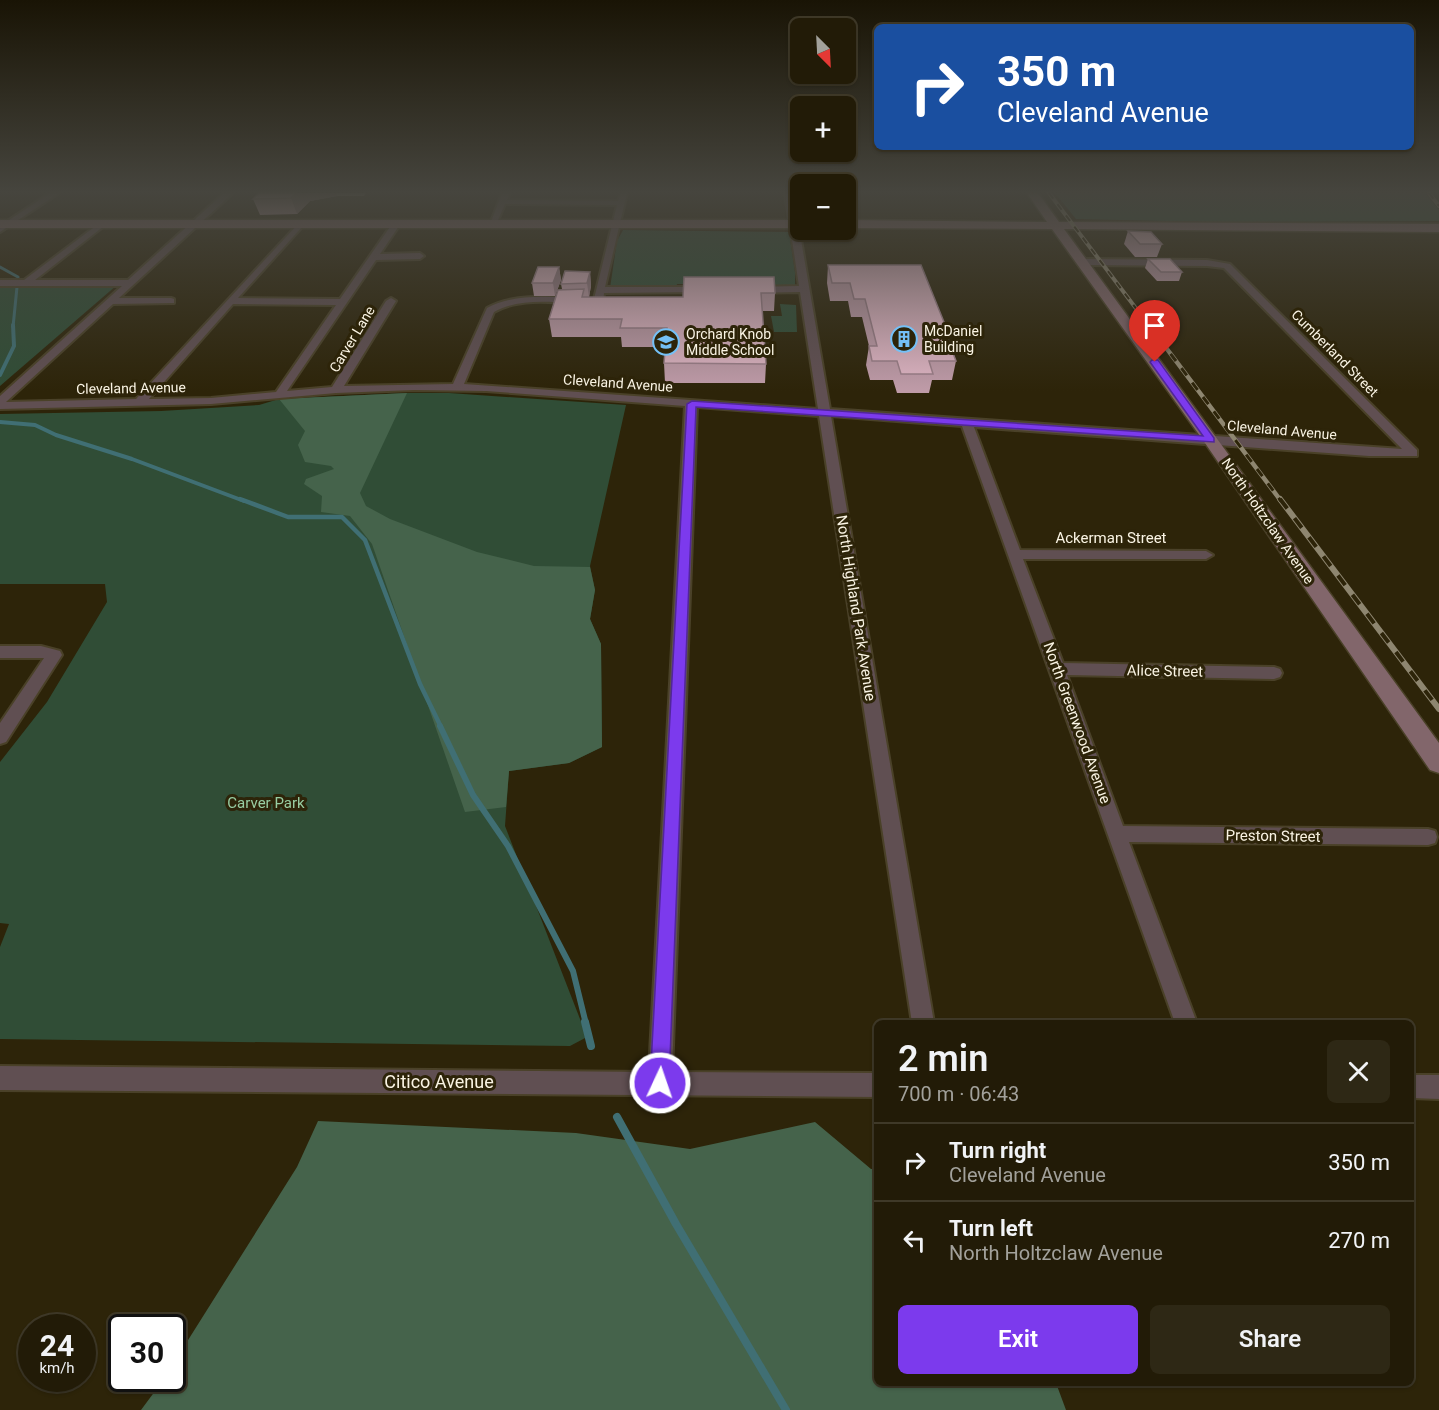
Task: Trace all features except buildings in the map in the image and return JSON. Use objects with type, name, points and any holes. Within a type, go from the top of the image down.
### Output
[{"type":"main road","name":"North Holtzclaw Avenue","points":[[1080,259],[1439,763]]},
{"type":"street","points":[[26,283],[57,259]]},
{"type":"street","points":[[0,404],[157,259]]},
{"type":"street","points":[[139,403],[269,259]]},
{"type":"street","points":[[279,395],[373,259]]},
{"type":"street","points":[[457,388],[490,310],[494,306],[512,302],[598,302],[607,259]]},
{"type":"street","name":"North Highland Park Avenue","points":[[801,259],[923,1020]]},
{"type":"street","name":"Cumberland Street","points":[[1083,262],[1207,263],[1227,266],[1413,453]]},
{"type":"street","points":[[0,284],[130,283]]},
{"type":"street","points":[[747,290],[804,289]]},
{"type":"street","points":[[600,290],[714,290]]},
{"type":"street","points":[[109,301],[171,301]]},
{"type":"street","name":"Carver Lane","points":[[336,390],[391,301]]},
{"type":"street","points":[[230,302],[343,302]]},
{"type":"street","name":"Cleveland Avenue","points":[[0,404],[212,401],[336,390],[457,388],[825,412],[1355,451],[1413,453]]},
{"type":"street","points":[[660,1083],[692,404]]},
{"type":"street","name":"Cumberland Street","points":[[1355,451],[1374,445],[1381,437],[1382,430],[1371,411]]},
{"type":"street","name":"North Greenwood Avenue","points":[[968,423],[1185,1020]]},
{"type":"street","name":"Ackerman Street","points":[[1015,554],[1206,555]]},
{"type":"street","points":[[0,652],[41,652],[54,655],[0,737]]},
{"type":"street","name":"Alice Street","points":[[1057,669],[1274,673]]},
{"type":"street","name":"Preston Street","points":[[1117,834],[1428,837]]},
{"type":"street","name":"Citico Avenue","points":[[0,1078],[874,1084]]},
{"type":"street","points":[[1414,1087],[1439,1088]]},
{"type":"green space","points":[[614,259],[793,259],[795,288],[743,284],[677,284],[676,288],[610,288]]},
{"type":"green space","points":[[117,285],[0,386],[0,286]]},
{"type":"green space","points":[[780,304],[796,305],[797,332],[774,332],[771,316],[782,316]]},
{"type":"green space","points":[[407,393],[360,493],[366,506],[390,519],[477,552],[534,566],[590,567],[595,590],[590,619],[601,644],[602,747],[569,763],[509,771],[506,807],[465,812],[372,544],[350,516],[321,512],[322,496],[304,484],[306,479],[334,469],[331,466],[305,462],[298,445],[305,431],[279,399]]},
{"type":"green space","name":"Carver Park","points":[[449,393],[626,405],[590,566],[595,590],[590,619],[601,644],[602,747],[569,763],[509,771],[505,826],[587,1037],[570,1046],[0,1039],[0,947],[9,924],[0,923],[0,762],[47,702],[107,602],[105,584],[0,584],[0,414],[161,411],[259,405],[279,399]]},
{"type":"green space","points":[[318,1121],[576,1133],[690,1149],[815,1122],[871,1169],[874,1169],[874,1386],[1057,1386],[1066,1410],[141,1410],[154,1392],[186,1392],[186,1343],[297,1167]]},
{"type":"waterway","points":[[0,267],[18,277],[13,326]]},
{"type":"waterway","points":[[0,375],[14,346],[13,326]]},
{"type":"waterway","points":[[0,422],[35,425],[56,435],[132,459],[244,501]]},
{"type":"waterway","points":[[240,499],[288,517],[342,517],[365,540],[420,684],[441,727]]},
{"type":"waterway","points":[[440,726],[473,795],[508,846],[573,971],[586,1024]]},
{"type":"waterway","points":[[585,1022],[591,1046]]},
{"type":"waterway","points":[[617,1117],[676,1224],[786,1410]]},
{"type":"railway","points":[[1099,259],[1150,327]]},
{"type":"railway","points":[[1149,325],[1281,501]]},
{"type":"railway","points":[[1280,499],[1439,709]]},
{"type":"place","name":"McDaniel Building","points":[[904,339]]},
{"type":"place","name":"Orchard Knob Middle School","points":[[666,342]]},
{"type":"route","points":[[660,1083],[692,404],[1210,440],[1155,362]]}]
